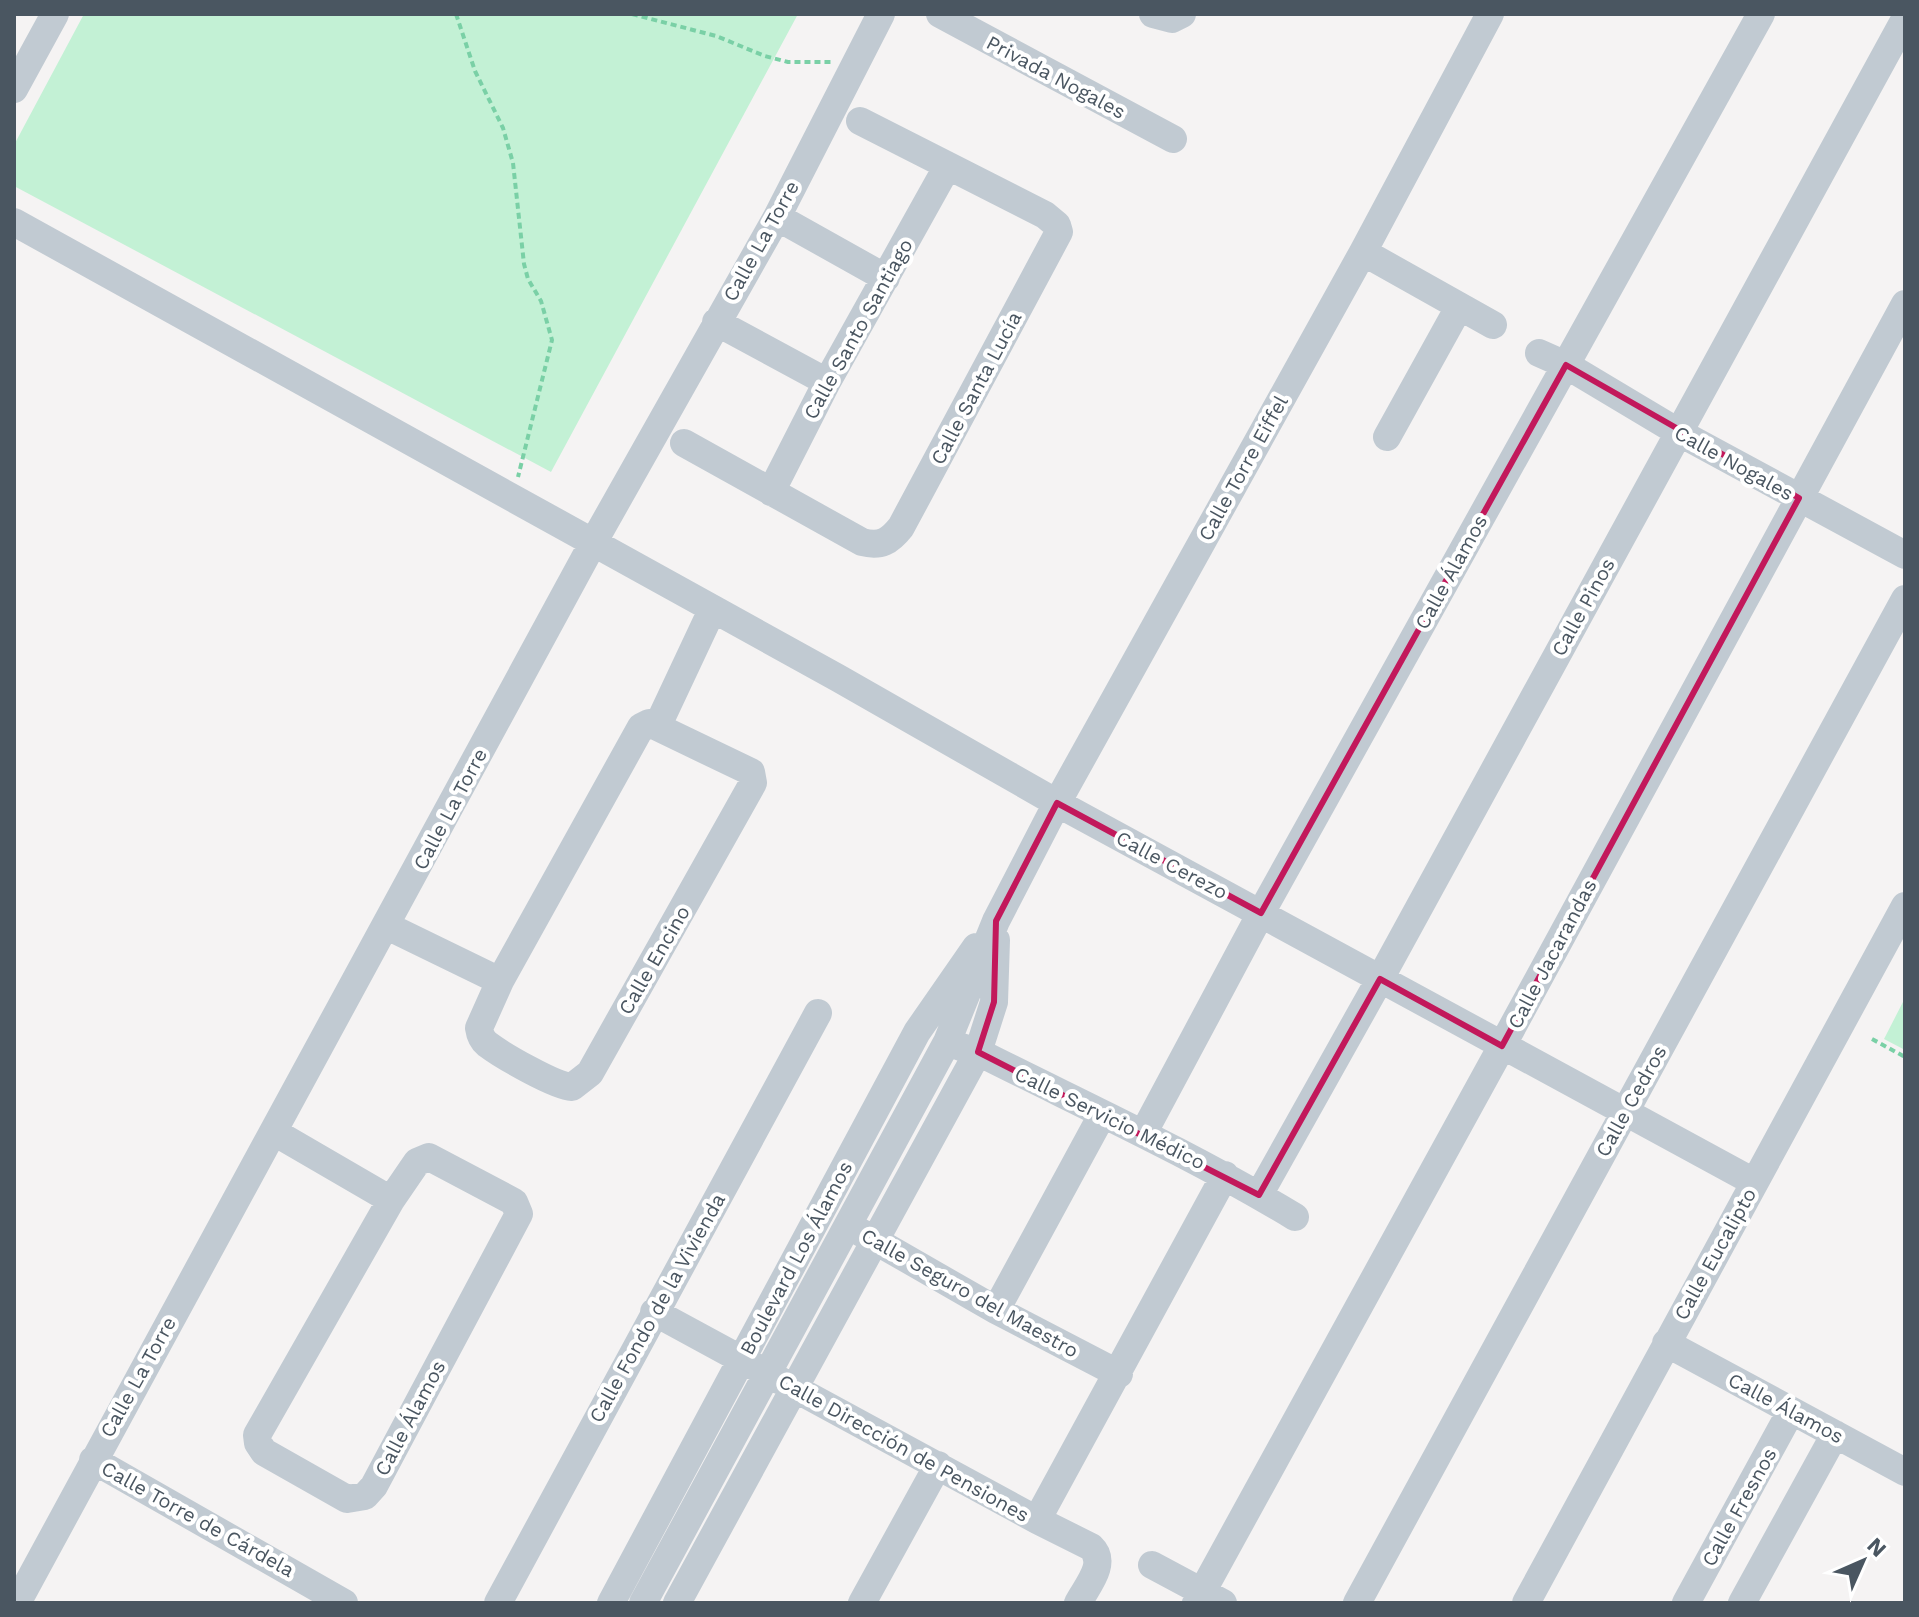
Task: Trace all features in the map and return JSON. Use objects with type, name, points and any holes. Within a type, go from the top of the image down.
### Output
[{"type":"street","points":[[14,89],[55,14]]},
{"type":"street","name":"Calle La Torre","points":[[17,1603],[593,543],[777,217],[881,14]]},
{"type":"street","name":"Privada Nogales","points":[[940,14],[1173,139]]},
{"type":"street","points":[[1153,14],[1172,19],[1182,14]]},
{"type":"street","name":"Calle Torre Eiffel","points":[[996,921],[1057,803],[1363,252],[1490,14]]},
{"type":"street","name":"Calle Álamos","points":[[1144,1132],[1261,913],[1761,14]]},
{"type":"street","name":"Calle Pinos","points":[[1259,1195],[1905,19]]},
{"type":"street","name":"Calle Santa Lucía","points":[[684,443],[862,542],[880,545],[892,538],[909,513],[1059,232],[1057,225],[1045,215],[860,121]]},
{"type":"street","name":"Calle Santo Santiago","points":[[771,492],[827,382],[947,167]]},
{"type":"street","points":[[777,217],[886,278]]},
{"type":"street","name":"Calle Cerezo","points":[[14,222],[838,678],[1057,803],[1754,1182]]},
{"type":"street","points":[[1363,252],[1493,325]]},
{"type":"street","name":"Calle Jacarandas","points":[[1207,1599],[1502,1046],[1905,304]]},
{"type":"street","points":[[1387,437],[1459,307]]},
{"type":"street","points":[[716,322],[827,382]]},
{"type":"street","points":[[1539,353],[1566,365]]},
{"type":"street","name":"Calle Nogales","points":[[1566,365],[1678,432],[1905,555]]},
{"type":"street","name":"Calle Cedros","points":[[1357,1603],[1905,599]]},
{"type":"street","name":"Calle Encino","points":[[658,725],[712,610]]},
{"type":"street","name":"Calle Encino","points":[[649,723],[658,725],[751,772],[753,783],[586,1078],[572,1087],[558,1085],[483,1040],[479,1028],[500,981],[641,727],[649,723]]},
{"type":"street","name":"Calle Eucalipto","points":[[1526,1603],[1905,906]]},
{"type":"street","points":[[677,1603],[978,1052],[994,1002],[996,921]]},
{"type":"street","name":"Boulevard Los Álamos","points":[[611,1603],[917,1032],[996,921]]},
{"type":"street","name":"Boulevard Los Álamos","points":[[643,1603],[947,1042],[996,921]]},
{"type":"street","points":[[387,926],[500,981]]},
{"type":"street","name":"Calle Fondo de la Vivienda","points":[[498,1603],[818,1013]]},
{"type":"street","name":"Calle Servicio Médico","points":[[917,1032],[978,1052],[1102,1115],[1144,1132],[1295,1217]]},
{"type":"street","points":[[996,1310],[1102,1115]]},
{"type":"street","points":[[274,1132],[391,1200]]},
{"type":"street","name":"Calle Álamos","points":[[429,1157],[514,1202],[519,1214],[374,1486],[358,1499],[347,1499],[264,1452],[257,1435],[391,1200],[417,1162],[429,1157]]},
{"type":"street","points":[[1037,1520],[1225,1175]]},
{"type":"street","name":"Calle Seguro del Maestro","points":[[821,1211],[996,1310],[1119,1374]]},
{"type":"street","name":"Calle Dirección de Pensiones","points":[[654,1312],[1094,1549],[1098,1557],[1096,1570],[1078,1603]]},
{"type":"street","name":"Calle Álamos","points":[[1666,1343],[1905,1472]]},
{"type":"street","name":"Calle Fresnos","points":[[1686,1603],[1791,1411]]},
{"type":"street","points":[[1742,1603],[1835,1434]]},
{"type":"street","name":"Calle Torre de Cárdela","points":[[93,1460],[344,1603]]},
{"type":"street","points":[[862,1603],[938,1465]]},
{"type":"street","points":[[1152,1565],[1207,1599]]},
{"type":"path","points":[[456,14],[475,71],[503,128],[513,163],[524,264],[528,279],[545,311],[552,340],[513,499]]},
{"type":"path","points":[[632,14],[701,31],[788,62],[855,62]]},
{"type":"path","points":[[1872,1039],[1905,1057]]},
{"type":"highlighted area","points":[[1566,365],[1799,498],[1502,1046],[1380,979],[1259,1195],[978,1052],[994,1002],[996,921],[1057,803],[1261,913]]},
{"type":"green space","points":[[84,14],[798,14],[551,472],[14,186],[14,145]]},
{"type":"green space","points":[[1905,998],[1905,1050],[1884,1039]]}]
